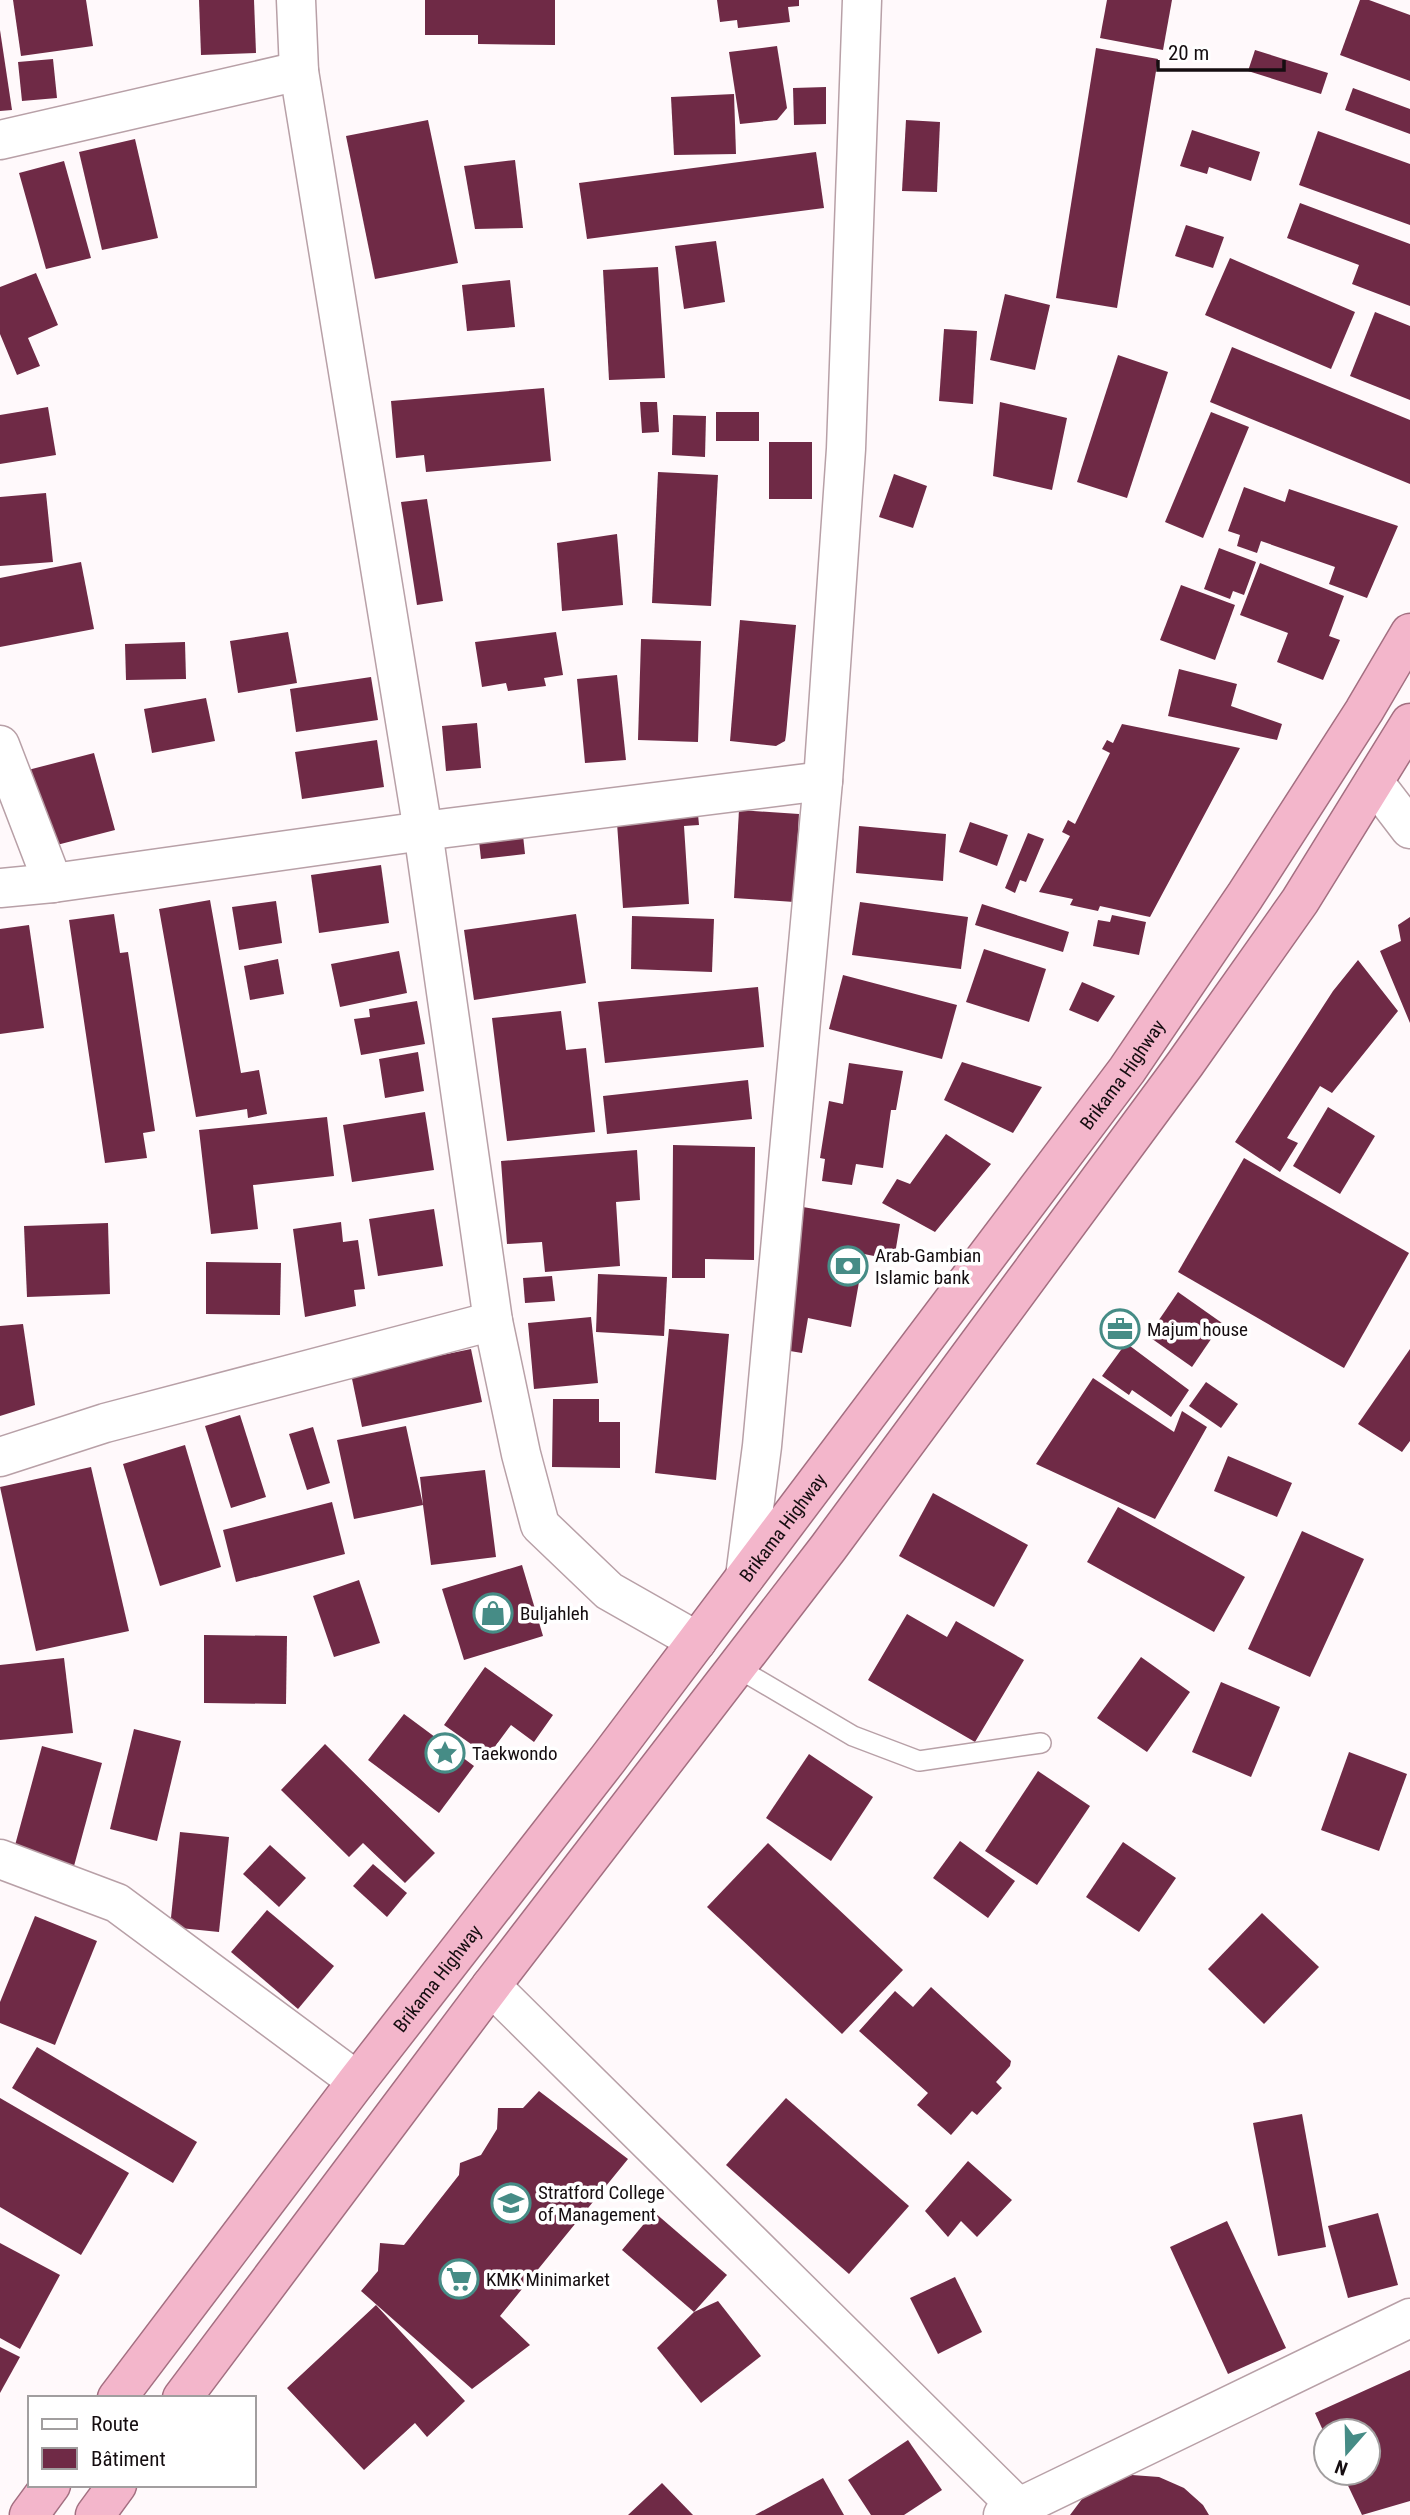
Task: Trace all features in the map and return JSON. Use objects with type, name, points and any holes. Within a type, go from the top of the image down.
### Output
[{"type":"highway","name":"Brikama Highway","points":[[119,2396],[357,2081],[608,1759],[1127,1070],[1245,896],[1357,723],[1410,633]]},
{"type":"highway","points":[[184,2396],[491,1986],[828,1548],[1185,1064],[1300,901],[1410,723]]},
{"type":"highway","points":[[29,2515],[50,2487]]},
{"type":"highway","points":[[94,2515],[115,2487]]},
{"type":"street","points":[[296,0],[299,71],[423,831],[493,1321],[521,1454],[540,1525],[609,1591],[697,1641]]},
{"type":"street","points":[[745,1577],[762,1446],[823,781],[846,449],[862,0]]},
{"type":"street","points":[[0,139],[299,71]]},
{"type":"street","points":[[0,745],[53,883]]},
{"type":"street","points":[[0,888],[823,781]]},
{"type":"street","points":[[1374,782],[1410,829]]},
{"type":"street","points":[[0,1457],[105,1423],[493,1321]]},
{"type":"street","points":[[0,1858],[117,1903],[357,2081]]},
{"type":"street","points":[[491,1986],[1014,2513],[1410,2318]]},
{"type":"lane","points":[[736,1667],[853,1736],[919,1761],[1041,1743]]},
{"type":"building","points":[[13,0],[86,0],[93,46],[21,56]]},
{"type":"building","points":[[199,0],[254,0],[256,53],[201,55]]},
{"type":"building","points":[[425,0],[555,0],[555,45],[478,44],[478,35],[425,35]]},
{"type":"building","points":[[717,0],[799,0],[799,6],[788,7],[790,22],[738,28],[737,20],[720,22]]},
{"type":"building","points":[[1107,0],[1172,0],[1163,50],[1100,38]]},
{"type":"building","points":[[1360,0],[1369,0],[1410,15],[1410,81],[1340,55]]},
{"type":"building","points":[[0,30],[12,110],[0,111]]},
{"type":"building","points":[[777,46],[787,108],[777,120],[740,124],[729,52]]},
{"type":"building","points":[[1096,48],[1158,59],[1117,308],[1056,298]]},
{"type":"building","points":[[1255,50],[1328,73],[1321,94],[1248,71]]},
{"type":"building","points":[[53,59],[57,98],[22,101],[18,62]]},
{"type":"building","points":[[826,87],[826,124],[794,125],[793,88]]},
{"type":"building","points":[[1353,88],[1410,109],[1410,134],[1345,110]]},
{"type":"building","points":[[734,94],[736,154],[674,155],[671,97]]},
{"type":"building","points":[[428,120],[458,263],[375,279],[346,136]]},
{"type":"building","points":[[906,120],[940,122],[937,192],[902,191]]},
{"type":"building","points":[[1192,130],[1260,152],[1251,181],[1209,167],[1207,174],[1180,166]]},
{"type":"building","points":[[1318,131],[1410,164],[1410,225],[1299,185]]},
{"type":"building","points":[[135,139],[158,238],[102,250],[79,152]]},
{"type":"building","points":[[816,152],[824,208],[587,239],[579,183]]},
{"type":"building","points":[[515,160],[523,228],[475,229],[464,166]]},
{"type":"building","points":[[64,161],[91,258],[46,269],[19,173]]},
{"type":"building","points":[[1300,203],[1410,244],[1410,306],[1352,284],[1359,265],[1287,238]]},
{"type":"building","points":[[1186,225],[1224,237],[1213,268],[1175,256]]},
{"type":"building","points":[[716,241],[725,302],[684,309],[675,246]]},
{"type":"building","points":[[1230,258],[1355,312],[1331,369],[1205,315]]},
{"type":"building","points":[[658,267],[665,378],[609,380],[603,270]]},
{"type":"building","points":[[36,273],[58,325],[28,338],[40,366],[17,375],[0,334],[0,287]]},
{"type":"building","points":[[510,280],[515,327],[467,331],[462,285]]},
{"type":"building","points":[[1005,294],[1050,305],[1035,370],[990,360]]},
{"type":"building","points":[[1375,312],[1410,326],[1410,400],[1350,376]]},
{"type":"building","points":[[944,329],[977,331],[973,404],[939,401]]},
{"type":"building","points":[[1232,347],[1410,420],[1410,484],[1210,402]]},
{"type":"building","points":[[1118,355],[1168,372],[1127,498],[1077,482]]},
{"type":"building","points":[[544,388],[551,461],[426,472],[424,455],[396,458],[391,401]]},
{"type":"building","points":[[640,402],[657,402],[659,432],[642,433]]},
{"type":"building","points":[[1000,402],[1067,418],[1052,490],[993,476]]},
{"type":"building","points":[[48,407],[56,455],[0,464],[0,415]]},
{"type":"building","points":[[716,412],[759,412],[759,441],[716,441]]},
{"type":"building","points":[[1211,412],[1249,427],[1203,538],[1165,522]]},
{"type":"building","points":[[673,415],[706,416],[705,457],[672,455]]},
{"type":"building","points":[[769,442],[812,442],[812,499],[769,499]]},
{"type":"building","points":[[658,472],[718,475],[711,606],[652,603]]},
{"type":"building","points":[[894,474],[927,486],[913,528],[879,517]]},
{"type":"building","points":[[1244,487],[1285,502],[1289,489],[1398,526],[1367,598],[1329,584],[1335,567],[1261,541],[1257,553],[1237,546],[1240,535],[1228,531]]},
{"type":"building","points":[[46,493],[53,562],[0,566],[0,497]]},
{"type":"building","points":[[427,499],[443,601],[417,605],[401,502]]},
{"type":"building","points":[[617,534],[623,605],[562,611],[557,543]]},
{"type":"building","points":[[1219,548],[1256,562],[1244,595],[1233,591],[1230,599],[1204,589]]},
{"type":"building","points":[[81,562],[94,629],[0,647],[0,578]]},
{"type":"building","points":[[1260,563],[1344,596],[1329,636],[1340,640],[1323,680],[1277,662],[1288,633],[1240,615]]},
{"type":"building","points":[[1181,585],[1235,605],[1215,660],[1160,640]]},
{"type":"building","points":[[740,620],[796,625],[786,735],[785,741],[776,746],[730,741]]},
{"type":"building","points":[[288,632],[297,683],[238,693],[230,641]]},
{"type":"building","points":[[556,632],[563,675],[544,678],[546,686],[508,691],[506,683],[482,687],[475,642]]},
{"type":"building","points":[[641,639],[701,641],[698,742],[638,740]]},
{"type":"building","points":[[185,642],[186,679],[126,680],[125,644]]},
{"type":"building","points":[[1179,669],[1237,684],[1231,706],[1282,724],[1277,740],[1168,716]]},
{"type":"building","points":[[617,675],[626,760],[585,763],[577,679]]},
{"type":"building","points":[[371,677],[378,720],[296,732],[290,689]]},
{"type":"building","points":[[206,698],[215,741],[152,753],[144,709]]},
{"type":"building","points":[[477,723],[481,768],[446,771],[442,726]]},
{"type":"building","points":[[1122,724],[1240,748],[1150,917],[1100,906],[1098,911],[1070,905],[1073,899],[1039,892],[1070,836],[1062,832],[1068,820],[1075,824],[1110,753],[1102,749],[1107,740],[1113,743]]},
{"type":"building","points":[[377,740],[384,787],[302,799],[295,752]]},
{"type":"building","points":[[94,753],[115,830],[49,847],[28,770]]},
{"type":"building","points":[[697,804],[699,825],[684,826],[689,904],[623,908],[616,809]]},
{"type":"building","points":[[739,810],[799,814],[794,902],[734,898]]},
{"type":"building","points":[[970,822],[1008,835],[997,866],[959,852]]},
{"type":"building","points":[[522,826],[525,854],[481,859],[478,832]]},
{"type":"building","points":[[859,826],[946,834],[943,881],[856,873]]},
{"type":"building","points":[[1028,833],[1044,839],[1026,882],[1020,880],[1015,893],[1005,888]]},
{"type":"building","points":[[381,865],[389,923],[319,933],[311,875]]},
{"type":"building","points":[[210,900],[241,1073],[259,1070],[267,1114],[248,1118],[247,1109],[196,1117],[159,909]]},
{"type":"building","points":[[276,901],[282,943],[239,950],[232,907]]},
{"type":"building","points":[[860,902],[968,917],[961,969],[852,955]]},
{"type":"building","points":[[982,904],[1069,932],[1063,952],[975,925]]},
{"type":"building","points":[[114,914],[120,953],[128,952],[155,1131],[143,1133],[147,1158],[105,1163],[69,920]]},
{"type":"building","points":[[576,914],[586,983],[474,1000],[464,930]]},
{"type":"building","points":[[1112,915],[1146,922],[1139,955],[1093,946],[1098,920],[1110,922]]},
{"type":"building","points":[[632,916],[714,919],[712,972],[631,969]]},
{"type":"building","points":[[1410,917],[1410,1023],[1380,951],[1401,941],[1398,925]]},
{"type":"building","points":[[29,925],[44,1028],[0,1034],[0,929]]},
{"type":"building","points":[[984,949],[1046,969],[1029,1022],[966,1002]]},
{"type":"building","points":[[399,951],[407,993],[340,1007],[331,964]]},
{"type":"building","points":[[278,959],[284,994],[250,1000],[244,966]]},
{"type":"building","points":[[1358,960],[1398,1011],[1332,1093],[1320,1086],[1287,1138],[1298,1143],[1280,1172],[1235,1142],[1333,991]]},
{"type":"building","points":[[843,975],[957,1005],[942,1059],[829,1029]]},
{"type":"building","points":[[1082,982],[1115,996],[1098,1022],[1069,1010]]},
{"type":"building","points":[[758,987],[764,1047],[605,1063],[598,1002]]},
{"type":"building","points":[[417,1001],[425,1044],[361,1055],[354,1019],[370,1017],[369,1009]]},
{"type":"building","points":[[561,1011],[566,1050],[586,1048],[595,1132],[507,1141],[492,1018]]},
{"type":"building","points":[[418,1052],[424,1091],[385,1098],[379,1059]]},
{"type":"building","points":[[962,1062],[1042,1087],[1013,1133],[944,1100]]},
{"type":"building","points":[[849,1063],[903,1071],[896,1110],[891,1110],[883,1168],[856,1164],[852,1185],[822,1181],[825,1159],[820,1158],[829,1101],[843,1104]]},
{"type":"building","points":[[748,1080],[752,1119],[607,1134],[603,1096]]},
{"type":"building","points":[[1328,1107],[1375,1136],[1340,1194],[1293,1166]]},
{"type":"building","points":[[425,1112],[434,1170],[352,1182],[343,1125]]},
{"type":"building","points":[[327,1117],[334,1176],[253,1185],[258,1229],[211,1234],[199,1130]]},
{"type":"building","points":[[946,1134],[991,1164],[935,1232],[882,1203],[897,1179],[910,1184]]},
{"type":"building","points":[[673,1145],[755,1147],[754,1260],[705,1259],[705,1278],[672,1278]]},
{"type":"building","points":[[637,1150],[640,1200],[616,1202],[620,1266],[545,1272],[542,1242],[507,1244],[501,1161]]},
{"type":"building","points":[[1244,1158],[1409,1253],[1344,1368],[1178,1272]]},
{"type":"building","points":[[803,1207],[900,1224],[894,1260],[864,1254],[851,1327],[808,1318],[802,1353],[778,1349]]},
{"type":"building","points":[[434,1209],[443,1266],[378,1276],[369,1219]]},
{"type":"building","points":[[341,1222],[343,1242],[358,1240],[365,1289],[354,1290],[356,1306],[305,1317],[293,1229]]},
{"type":"building","points":[[108,1223],[110,1294],[27,1297],[24,1226]]},
{"type":"building","points":[[206,1262],[281,1263],[280,1315],[206,1314]]},
{"type":"building","points":[[598,1274],[667,1277],[664,1336],[596,1332]]},
{"type":"building","points":[[552,1276],[555,1301],[525,1303],[523,1278]]},
{"type":"building","points":[[1178,1292],[1222,1323],[1192,1367],[1148,1336]]},
{"type":"building","points":[[591,1317],[598,1383],[534,1389],[528,1323]]},
{"type":"building","points":[[23,1324],[35,1405],[0,1416],[0,1326]]},
{"type":"building","points":[[669,1329],[729,1334],[716,1480],[655,1473]]},
{"type":"building","points":[[1126,1343],[1189,1390],[1171,1417],[1132,1390],[1129,1395],[1102,1376]]},
{"type":"building","points":[[471,1349],[482,1402],[362,1427],[351,1374]]},
{"type":"building","points":[[1410,1349],[1410,1441],[1402,1452],[1358,1424]]},
{"type":"building","points":[[1093,1378],[1174,1432],[1182,1411],[1207,1427],[1155,1519],[1036,1464]]},
{"type":"building","points":[[1206,1382],[1238,1404],[1221,1428],[1189,1406]]},
{"type":"building","points":[[553,1399],[599,1399],[599,1422],[620,1422],[620,1468],[552,1467]]},
{"type":"building","points":[[240,1415],[266,1497],[231,1508],[205,1426]]},
{"type":"building","points":[[406,1426],[423,1505],[354,1519],[337,1440]]},
{"type":"building","points":[[313,1427],[330,1483],[307,1490],[289,1434]]},
{"type":"building","points":[[185,1445],[221,1567],[160,1586],[123,1464]]},
{"type":"building","points":[[1228,1456],[1292,1483],[1277,1517],[1214,1491]]},
{"type":"building","points":[[91,1467],[129,1631],[36,1651],[0,1487]]},
{"type":"building","points":[[485,1470],[496,1557],[431,1565],[420,1477]]},
{"type":"building","points":[[933,1493],[1028,1545],[994,1607],[899,1556]]},
{"type":"building","points":[[332,1502],[345,1554],[236,1582],[223,1530]]},
{"type":"building","points":[[1118,1507],[1245,1577],[1214,1632],[1087,1562]]},
{"type":"building","points":[[1302,1531],[1364,1559],[1310,1677],[1248,1649]]},
{"type":"building","points":[[522,1565],[543,1636],[464,1660],[442,1589]]},
{"type":"building","points":[[359,1580],[380,1643],[334,1657],[313,1596]]},
{"type":"building","points":[[907,1614],[947,1637],[956,1621],[1024,1660],[975,1742],[868,1680]]},
{"type":"building","points":[[204,1635],[287,1636],[286,1704],[204,1703]]},
{"type":"building","points":[[1141,1657],[1190,1692],[1147,1752],[1097,1718]]},
{"type":"building","points":[[64,1658],[73,1733],[0,1740],[0,1665]]},
{"type":"building","points":[[485,1667],[553,1715],[534,1742],[511,1725],[488,1756],[444,1725]]},
{"type":"building","points":[[1221,1682],[1280,1707],[1251,1777],[1192,1752]]},
{"type":"building","points":[[404,1714],[474,1766],[439,1813],[368,1760]]},
{"type":"building","points":[[134,1729],[181,1741],[157,1841],[110,1829]]},
{"type":"building","points":[[325,1744],[435,1853],[405,1883],[363,1843],[349,1857],[281,1790]]},
{"type":"building","points":[[42,1746],[102,1763],[71,1877],[11,1860]]},
{"type":"building","points":[[1349,1752],[1407,1774],[1379,1851],[1321,1830]]},
{"type":"building","points":[[809,1754],[873,1797],[831,1861],[766,1818]]},
{"type":"building","points":[[1038,1771],[1090,1806],[1037,1885],[985,1851]]},
{"type":"building","points":[[180,1832],[229,1837],[219,1932],[170,1927]]},
{"type":"building","points":[[960,1841],[1015,1881],[988,1918],[933,1878]]},
{"type":"building","points":[[1123,1842],[1176,1878],[1139,1932],[1086,1897]]},
{"type":"building","points":[[768,1843],[903,1970],[842,2034],[707,1907]]},
{"type":"building","points":[[270,1845],[306,1878],[279,1907],[243,1874]]},
{"type":"building","points":[[373,1864],[407,1893],[387,1917],[353,1886]]},
{"type":"building","points":[[267,1910],[334,1966],[298,2009],[231,1952]]},
{"type":"building","points":[[1262,1913],[1319,1967],[1264,2024],[1208,1969]]},
{"type":"building","points":[[35,1916],[97,1941],[55,2045],[0,2023],[0,2002]]},
{"type":"building","points":[[931,1987],[1011,2061],[996,2082],[1002,2088],[977,2115],[972,2111],[951,2135],[917,2105],[928,2093],[859,2031],[895,1991],[913,2007]]},
{"type":"building","points":[[37,2047],[197,2142],[173,2183],[12,2088]]},
{"type":"building","points":[[539,2091],[628,2159],[500,2316],[530,2345],[472,2389],[361,2291],[378,2271],[380,2243],[404,2245],[459,2175],[460,2163],[481,2155],[497,2129],[498,2108],[523,2108]]},
{"type":"building","points":[[0,2098],[129,2173],[81,2255],[0,2207]]},
{"type":"building","points":[[786,2098],[909,2206],[849,2274],[726,2165]]},
{"type":"building","points":[[1302,2114],[1326,2247],[1278,2256],[1253,2123]]},
{"type":"building","points":[[968,2161],[1012,2200],[977,2237],[961,2221],[948,2237],[925,2211]]},
{"type":"building","points":[[654,2212],[727,2275],[694,2312],[622,2250]]},
{"type":"building","points":[[1378,2213],[1398,2285],[1348,2298],[1328,2226]]},
{"type":"building","points":[[1227,2221],[1286,2348],[1228,2374],[1170,2247]]},
{"type":"building","points":[[0,2243],[60,2275],[20,2349],[0,2338]]},
{"type":"building","points":[[955,2277],[982,2332],[938,2354],[910,2298]]},
{"type":"building","points":[[718,2301],[761,2356],[701,2403],[657,2348],[694,2312]]},
{"type":"building","points":[[376,2305],[465,2401],[427,2437],[415,2423],[364,2470],[287,2388]]},
{"type":"building","points":[[0,2347],[20,2357],[0,2393]]},
{"type":"building","points":[[1410,2370],[1410,2501],[1362,2515],[1349,2487],[1382,2487],[1382,2417],[1317,2417],[1315,2413]]},
{"type":"building","points":[[908,2440],[942,2490],[904,2515],[871,2515],[848,2480]]},
{"type":"building","points":[[1132,2475],[1159,2477],[1184,2488],[1203,2505],[1209,2515],[1070,2515],[1082,2499],[1104,2483]]},
{"type":"building","points":[[823,2478],[844,2515],[755,2515]]},
{"type":"building","points":[[662,2483],[693,2515],[628,2515]]},
{"type":"place","name":"Arab-Gambian Islamic bank","points":[[848,1266]]},
{"type":"place","name":"Majum house","points":[[1120,1329]]},
{"type":"place","name":"Buljahleh","points":[[493,1613]]},
{"type":"place","name":"Taekwondo","points":[[445,1753]]},
{"type":"place","name":"Stratford College of Management","points":[[511,2203]]},
{"type":"place","name":"KMK Minimarket","points":[[459,2279]]}]
